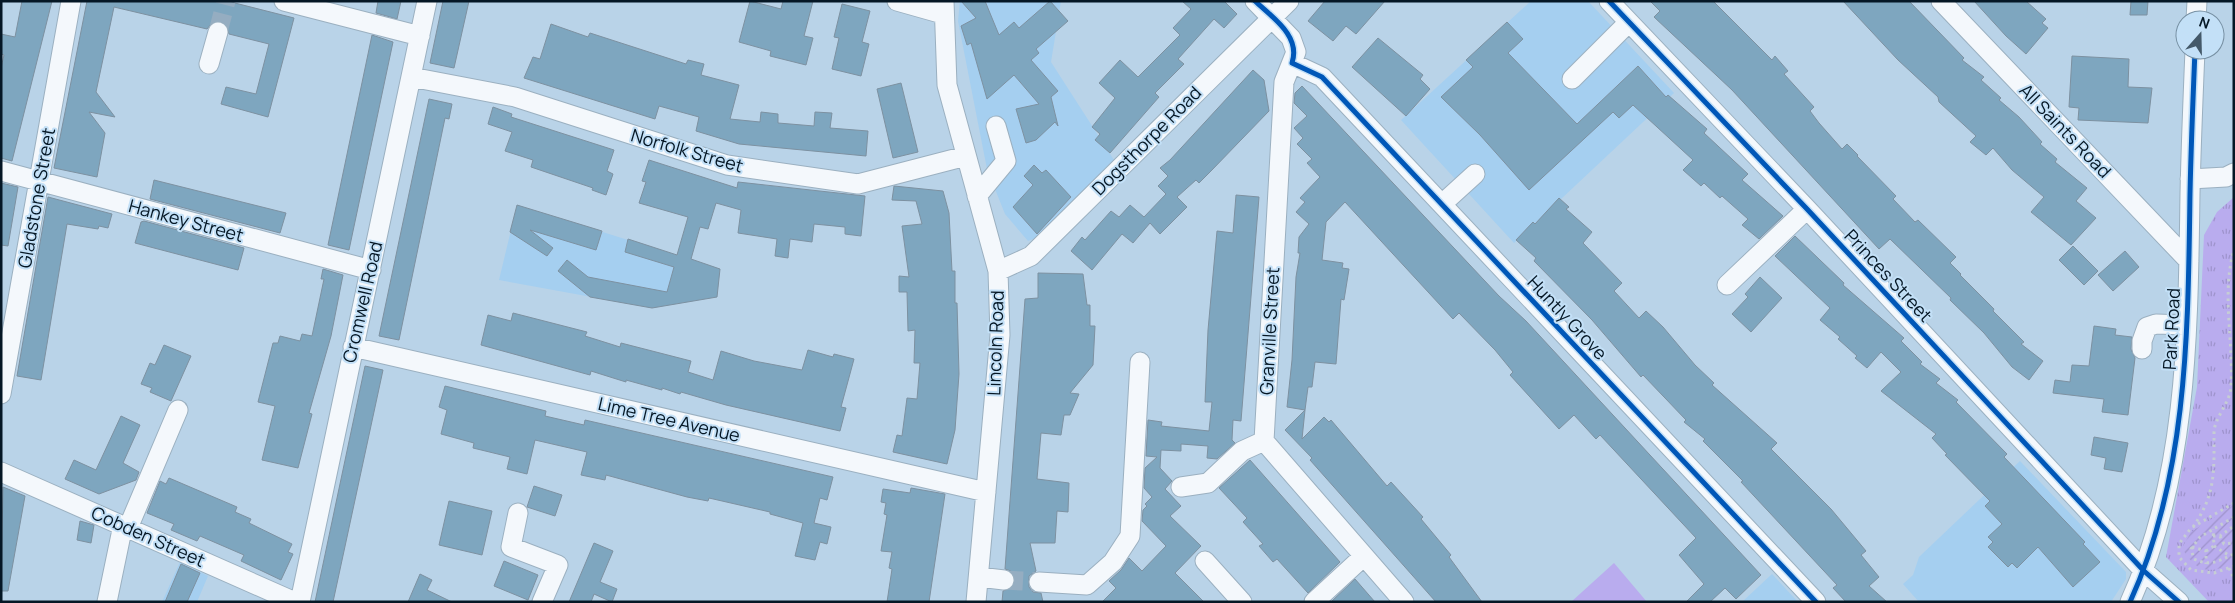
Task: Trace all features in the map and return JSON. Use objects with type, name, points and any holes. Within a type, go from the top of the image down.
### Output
[{"type":"street","name":"Gladstone Street","points":[[1,394],[7,333],[40,181],[71,1]]},
{"type":"street","points":[[284,1],[420,36]]},
{"type":"street","name":"Cromwell Road","points":[[300,602],[427,1]]},
{"type":"street","points":[[897,1],[944,8]]},
{"type":"street","name":"Granville Street","points":[[1255,1],[1292,38],[1296,52],[1284,82],[1264,441]]},
{"type":"street","name":"Dogsthorpe Road","points":[[998,271],[1031,256],[1289,1]]},
{"type":"street","name":"Princes Street","points":[[1609,1],[2144,571],[2179,602]]},
{"type":"street","name":"All Saints Road","points":[[1941,1],[2189,261]]},
{"type":"street","name":"Lincoln Road","points":[[944,8],[947,85],[998,271],[1000,335],[976,602]]},
{"type":"street","points":[[1572,79],[1630,22]]},
{"type":"street","points":[[209,64],[218,32]]},
{"type":"street","name":"Park Road","points":[[2130,602],[2144,571],[2159,521],[2175,443],[2183,390],[2195,60]]},
{"type":"street","name":"Huntly Grove","points":[[1292,63],[1322,77],[1816,602]]},
{"type":"street","name":"Norfolk Street","points":[[411,77],[515,97],[727,165],[858,184],[966,156]]},
{"type":"street","points":[[977,196],[1006,161],[996,126]]},
{"type":"street","name":"Hankey Street","points":[[1,171],[371,270]]},
{"type":"street","points":[[2190,179],[2226,177],[2234,173]]},
{"type":"street","points":[[1442,204],[1475,174]]},
{"type":"street","points":[[1727,285],[1807,210]]},
{"type":"street","points":[[2142,348],[2142,341],[2147,327],[2156,324],[2186,325]]},
{"type":"street","name":"Lime Tree Avenue","points":[[353,347],[986,492]]},
{"type":"street","points":[[1039,582],[1088,585],[1113,562],[1130,536],[1140,362]]},
{"type":"street","points":[[107,602],[125,526],[178,410]]},
{"type":"street","points":[[1181,487],[1208,483],[1242,451],[1264,441],[1404,602]]},
{"type":"street","name":"Cobden Street","points":[[1,472],[295,602]]},
{"type":"street","points":[[518,513],[511,547],[558,565],[542,602]]},
{"type":"street","points":[[1314,602],[1364,556]]},
{"type":"street","points":[[1205,561],[1242,602]]},
{"type":"street","points":[[979,577],[1004,580]]},
{"type":"path","points":[[2234,250],[2229,282],[2231,389],[2214,431],[2215,451],[2212,486],[2208,501],[2193,527],[2179,544],[2179,557],[2191,570],[2214,573],[2234,566]]},
{"type":"path","points":[[2228,398],[2234,396]]},
{"type":"path","points":[[2193,527],[2234,503]]},
{"type":"path","points":[[2232,555],[2206,564],[2194,559],[2190,549],[2200,536],[2234,517]]},
{"type":"path","points":[[2213,536],[2220,536],[2234,526]]},
{"type":"path","points":[[2213,529],[2214,546]]},
{"type":"path","points":[[2220,536],[2224,544],[2234,543]]},
{"type":"path","points":[[2192,547],[2206,551],[2214,546]]},
{"type":"path","points":[[2214,546],[2232,555]]},
{"type":"path","points":[[2206,551],[2206,564]]},
{"type":"path","points":[[2229,568],[2234,580]]},
{"type":"shaded area","points":[[960,1],[1061,1],[1051,62],[1114,160],[1038,237],[1028,241],[1005,214],[987,169],[958,21]]},
{"type":"shaded area","points":[[1531,1],[1588,1],[1674,93],[1514,243],[1401,120]]},
{"type":"shaded area","points":[[517,205],[720,269],[717,297],[652,308],[499,280]]},
{"type":"shaded area","points":[[2020,461],[2126,572],[2126,579],[2111,602],[1919,602],[1903,584],[1913,575],[1919,557]]},
{"type":"shaded area","points":[[180,562],[208,576],[197,602],[162,602]]},
{"type":"shaded area","points":[[1772,574],[1798,602],[1742,602]]},
{"type":"green space","points":[[2234,197],[2234,602],[2209,602],[2166,557],[2197,387],[2204,235],[2217,212]]},
{"type":"green space","points":[[2234,505],[2234,563],[2210,570],[2198,566],[2192,562],[2182,548],[2191,532]]},
{"type":"green space","points":[[1614,563],[1647,602],[1571,602]]},
{"type":"building","points":[[22,1],[52,1],[12,161],[1,158],[1,68],[4,55],[1,54],[1,34],[15,37]]},
{"type":"building","points":[[87,1],[227,1],[294,18],[268,117],[221,104],[226,87],[256,94],[269,44],[229,34],[226,25],[221,21],[211,24],[207,29],[114,7],[96,92],[115,117],[89,112],[105,133],[97,177],[54,168]]},
{"type":"building","points":[[378,1],[401,1],[397,19],[376,13]]},
{"type":"building","points":[[443,1],[469,1],[454,68],[430,63]]},
{"type":"building","points":[[750,1],[781,9],[783,1],[813,1],[804,36],[813,38],[806,65],[770,56],[771,51],[739,42]]},
{"type":"building","points":[[961,1],[985,1],[999,35],[1014,22],[1019,28],[1050,1],[1068,21],[1036,49],[1039,53],[1031,60],[1058,91],[1051,97],[1058,126],[1055,122],[1036,140],[1026,143],[1016,109],[1039,104],[1014,75],[987,99],[971,43],[967,45],[961,26],[976,18]]},
{"type":"building","points":[[1182,1],[1224,1],[1237,14],[1224,28],[1214,19],[1178,59],[1184,64],[1155,93],[1159,97],[1110,153],[1095,140],[1100,134],[1092,127],[1115,98],[1099,83],[1120,60],[1138,77],[1180,35],[1173,28],[1191,9]]},
{"type":"building","points":[[1325,1],[1385,1],[1356,34],[1346,26],[1333,41],[1308,21]]},
{"type":"building","points":[[1650,1],[1713,1],[1772,60],[1775,56],[1788,71],[1784,74],[1814,107],[1810,111],[1819,123],[1842,149],[1847,144],[1896,196],[1893,199],[1915,222],[1918,220],[1956,257],[1950,263],[1960,275],[2024,342],[2021,344],[2043,361],[2029,380],[2012,367],[1984,333],[1950,300],[1951,298],[1890,239],[1879,249],[1732,90],[1654,17],[1660,11]]},
{"type":"building","points":[[1843,1],[1909,1],[1964,58],[1962,60],[1984,77],[1981,80],[2001,98],[1999,100],[2019,117],[2042,142],[2040,144],[2057,159],[2055,162],[2087,188],[2076,201],[2096,218],[2071,245],[2031,212],[2044,197],[2012,170],[1993,148],[1986,155],[1970,142],[1976,136],[1939,102],[1938,97],[1898,60]]},
{"type":"building","points":[[1974,1],[2026,1],[2046,19],[2042,23],[2048,28],[2026,54],[2006,36]]},
{"type":"building","points":[[2131,1],[2148,1],[2147,15],[2130,15]]},
{"type":"building","points":[[842,4],[870,11],[862,42],[869,44],[861,76],[832,69],[839,38],[834,37]]},
{"type":"building","points":[[1507,22],[1523,39],[1508,53],[1577,124],[1638,66],[1666,97],[1668,95],[1707,129],[1704,133],[1748,174],[1742,180],[1783,216],[1759,239],[1742,225],[1748,219],[1722,196],[1720,198],[1704,183],[1701,186],[1683,170],[1693,160],[1633,105],[1619,118],[1613,112],[1529,190],[1480,135],[1441,97],[1473,67],[1466,60]]},
{"type":"building","points":[[551,24],[588,37],[590,33],[686,64],[688,60],[704,64],[701,75],[739,85],[730,119],[760,122],[761,112],[778,114],[778,123],[814,126],[815,112],[832,113],[830,128],[868,131],[866,156],[739,144],[696,131],[699,117],[659,106],[655,119],[524,78],[533,57],[540,59]]},
{"type":"building","points":[[372,35],[393,42],[349,250],[328,245]]},
{"type":"building","points":[[1378,38],[1423,75],[1420,79],[1430,89],[1406,116],[1352,67]]},
{"type":"building","points":[[2072,56],[2129,59],[2128,87],[2152,88],[2148,123],[2078,120],[2079,108],[2069,107]]},
{"type":"building","points":[[1253,70],[1264,80],[1269,111],[1199,183],[1196,180],[1177,197],[1187,207],[1160,234],[1150,223],[1133,243],[1122,234],[1092,270],[1071,251],[1082,237],[1085,240],[1111,211],[1119,217],[1130,205],[1144,217],[1166,194],[1158,186],[1168,176],[1160,168],[1170,160]]},
{"type":"building","points":[[901,83],[918,152],[893,158],[877,89]]},
{"type":"building","points":[[1302,86],[1499,296],[1526,321],[1761,575],[1736,599],[1725,588],[1710,602],[1686,602],[1704,584],[1679,555],[1696,538],[1600,435],[1596,439],[1574,415],[1559,429],[1510,375],[1513,372],[1495,350],[1459,313],[1453,319],[1345,202],[1326,222],[1322,260],[1343,263],[1342,268],[1349,269],[1344,300],[1341,299],[1336,364],[1315,362],[1312,387],[1308,387],[1305,410],[1287,407],[1292,360],[1296,277],[1300,253],[1298,253],[1299,237],[1309,224],[1296,212],[1305,202],[1300,198],[1320,177],[1307,163],[1312,159],[1297,144],[1303,138],[1294,128],[1307,116],[1294,103],[1295,93]]},
{"type":"building","points":[[429,99],[452,104],[449,119],[445,118],[399,340],[379,336]]},
{"type":"building","points":[[493,107],[512,114],[511,117],[614,150],[607,171],[613,174],[606,195],[592,190],[593,188],[531,167],[533,160],[505,151],[512,132],[488,124]]},
{"type":"building","points":[[649,160],[737,188],[738,182],[865,196],[861,236],[845,234],[845,227],[814,224],[812,242],[790,239],[788,258],[775,256],[777,239],[738,233],[741,210],[716,203],[708,229],[700,227],[691,259],[720,269],[717,297],[652,308],[590,297],[558,271],[567,260],[588,277],[667,292],[674,267],[625,252],[628,239],[677,255],[688,217],[639,203],[646,182],[642,181]]},
{"type":"building","points":[[1034,165],[1042,173],[1046,170],[1071,197],[1037,234],[1013,207],[1033,185],[1024,176]]},
{"type":"building","points":[[154,180],[286,213],[280,233],[150,199]]},
{"type":"building","points":[[1,183],[18,187],[8,246],[1,245]]},
{"type":"building","points":[[894,186],[943,191],[949,213],[952,271],[955,271],[955,303],[957,303],[959,374],[955,430],[947,464],[893,452],[897,435],[902,436],[907,398],[917,399],[920,363],[914,363],[915,330],[908,331],[907,292],[899,292],[899,276],[909,277],[902,226],[922,224],[916,201],[892,200]]},
{"type":"building","points":[[1236,195],[1259,197],[1241,421],[1233,420],[1232,440],[1235,443],[1217,459],[1207,458],[1208,446],[1181,444],[1181,451],[1161,450],[1160,468],[1172,481],[1165,489],[1181,506],[1170,516],[1201,546],[1175,573],[1204,602],[1102,602],[1116,588],[1109,581],[1121,570],[1129,558],[1142,571],[1166,546],[1142,521],[1143,510],[1147,506],[1145,504],[1152,497],[1144,488],[1145,468],[1157,457],[1146,456],[1148,420],[1162,422],[1161,426],[1209,431],[1212,402],[1205,402],[1208,330],[1217,231],[1233,233]]},
{"type":"building","points":[[48,197],[112,214],[108,228],[99,226],[98,229],[67,224],[41,380],[17,376]]},
{"type":"building","points":[[1559,198],[1569,207],[1566,209],[1592,232],[1583,243],[1622,283],[1614,291],[1639,318],[1646,311],[1714,383],[1712,385],[1777,443],[1771,449],[1831,509],[1866,551],[1861,555],[1879,577],[1869,586],[1887,602],[1846,602],[1833,588],[1837,585],[1741,482],[1743,481],[1703,441],[1705,439],[1684,422],[1686,420],[1643,375],[1641,377],[1592,320],[1534,261],[1536,258],[1516,240],[1533,222],[1535,224]]},
{"type":"building","points":[[517,205],[602,231],[596,250],[530,230],[553,248],[547,256],[510,232]]},
{"type":"building","points":[[144,221],[244,248],[238,270],[135,243],[141,222]]},
{"type":"building","points":[[1795,236],[1844,283],[1843,285],[1904,338],[1901,341],[1922,362],[1920,364],[1940,379],[1936,383],[1958,400],[1956,402],[2007,454],[2004,457],[2085,542],[2083,544],[2100,562],[2073,587],[2038,547],[2017,568],[2012,563],[2008,567],[1988,547],[1993,542],[1988,537],[2002,524],[1985,506],[1990,501],[1945,455],[1947,454],[1932,438],[1936,434],[1881,391],[1901,372],[1881,352],[1867,368],[1855,358],[1857,356],[1838,339],[1840,337],[1820,320],[1830,308],[1775,256]]},
{"type":"building","points":[[2073,246],[2098,271],[2084,285],[2059,260]]},
{"type":"building","points":[[2125,251],[2139,267],[2113,291],[2098,275]]},
{"type":"building","points":[[323,269],[343,275],[331,336],[309,413],[312,414],[298,468],[262,460],[275,406],[258,402],[273,343],[278,343],[280,336],[300,341],[302,334],[312,336],[324,279],[321,279]]},
{"type":"building","points":[[1038,273],[1083,274],[1087,305],[1090,305],[1090,326],[1095,326],[1093,365],[1070,393],[1079,394],[1070,415],[1064,415],[1061,435],[1041,433],[1037,479],[1069,483],[1068,512],[1057,511],[1055,543],[1030,543],[1036,571],[1029,576],[1029,587],[1033,592],[1041,593],[1043,602],[1002,602],[1003,591],[1013,587],[1015,581],[1011,571],[1005,569],[1025,299],[1038,298]]},
{"type":"building","points":[[1760,277],[1782,298],[1751,332],[1732,314],[1748,297],[1745,294]]},
{"type":"building","points":[[513,313],[587,332],[585,336],[620,347],[621,343],[691,361],[688,372],[713,380],[721,351],[754,361],[802,370],[808,350],[833,357],[834,354],[854,359],[841,407],[846,408],[840,431],[726,405],[681,392],[680,394],[626,380],[626,382],[591,371],[590,375],[481,345],[488,315],[511,321]]},
{"type":"building","points":[[2094,326],[2116,329],[2115,335],[2132,337],[2131,349],[2135,358],[2128,415],[2102,412],[2104,399],[2053,393],[2055,380],[2070,382],[2072,365],[2089,366]]},
{"type":"building","points":[[164,345],[191,356],[171,401],[150,392],[152,388],[141,384],[150,363],[155,365]]},
{"type":"building","points":[[365,366],[383,370],[333,602],[315,602]]},
{"type":"building","points":[[445,386],[546,411],[545,416],[584,425],[585,420],[833,477],[827,500],[820,498],[814,523],[831,527],[827,544],[820,542],[815,560],[795,556],[803,523],[770,514],[770,512],[709,498],[708,501],[687,497],[606,475],[605,480],[581,475],[587,452],[535,440],[527,474],[507,469],[510,457],[473,448],[474,443],[441,434],[447,410],[439,407]]},
{"type":"building","points":[[1305,410],[1302,439],[1324,417],[1329,422],[1331,420],[1387,486],[1391,482],[1423,517],[1421,519],[1451,555],[1449,557],[1482,602],[1436,602],[1310,460],[1312,458],[1285,430]]},
{"type":"building","points":[[121,416],[140,425],[123,463],[139,472],[136,480],[99,494],[65,479],[74,460],[96,470]]},
{"type":"building","points":[[2094,437],[2128,443],[2122,472],[2104,469],[2106,458],[2091,455]]},
{"type":"building","points":[[1250,460],[1340,562],[1308,593],[1277,559],[1273,562],[1259,546],[1263,544],[1243,522],[1247,518],[1219,488]]},
{"type":"building","points":[[169,478],[237,507],[235,512],[251,519],[249,523],[292,544],[288,552],[293,554],[281,580],[241,561],[244,555],[200,536],[197,541],[171,530],[174,524],[147,513],[160,481],[166,484]]},
{"type":"building","points":[[534,486],[562,495],[555,516],[527,507]]},
{"type":"building","points":[[3,487],[25,496],[8,591],[1,591]]},
{"type":"building","points":[[911,488],[945,494],[929,602],[887,602],[892,569],[889,568],[892,552],[881,551],[887,515],[884,514],[886,503],[881,502],[883,489],[910,493]]},
{"type":"building","points":[[449,501],[492,511],[482,555],[439,545]]},
{"type":"building","points":[[80,521],[94,525],[91,543],[77,540]]},
{"type":"building","points":[[594,543],[613,551],[600,582],[617,589],[612,602],[594,594],[591,602],[569,602]]},
{"type":"building","points":[[504,561],[538,575],[528,600],[494,586]]},
{"type":"building","points":[[181,564],[200,573],[187,602],[165,602]]},
{"type":"building","points":[[420,574],[432,580],[427,590],[452,602],[408,602]]},
{"type":"building","points":[[1355,579],[1375,602],[1331,602]]},
{"type":"tunnel","points":[[218,32],[226,1]]},
{"type":"tunnel","points":[[1004,580],[1039,582]]},
{"type":"cycle path","points":[[1255,1],[1284,28],[1289,36],[1293,44],[1292,63],[1322,77],[1816,602]]},
{"type":"cycle path","points":[[1609,1],[1807,209],[2144,571],[2179,602]]},
{"type":"cycle path","points":[[2130,602],[2149,554],[2164,504],[2174,453],[2181,401],[2188,297],[2195,60]]}]
